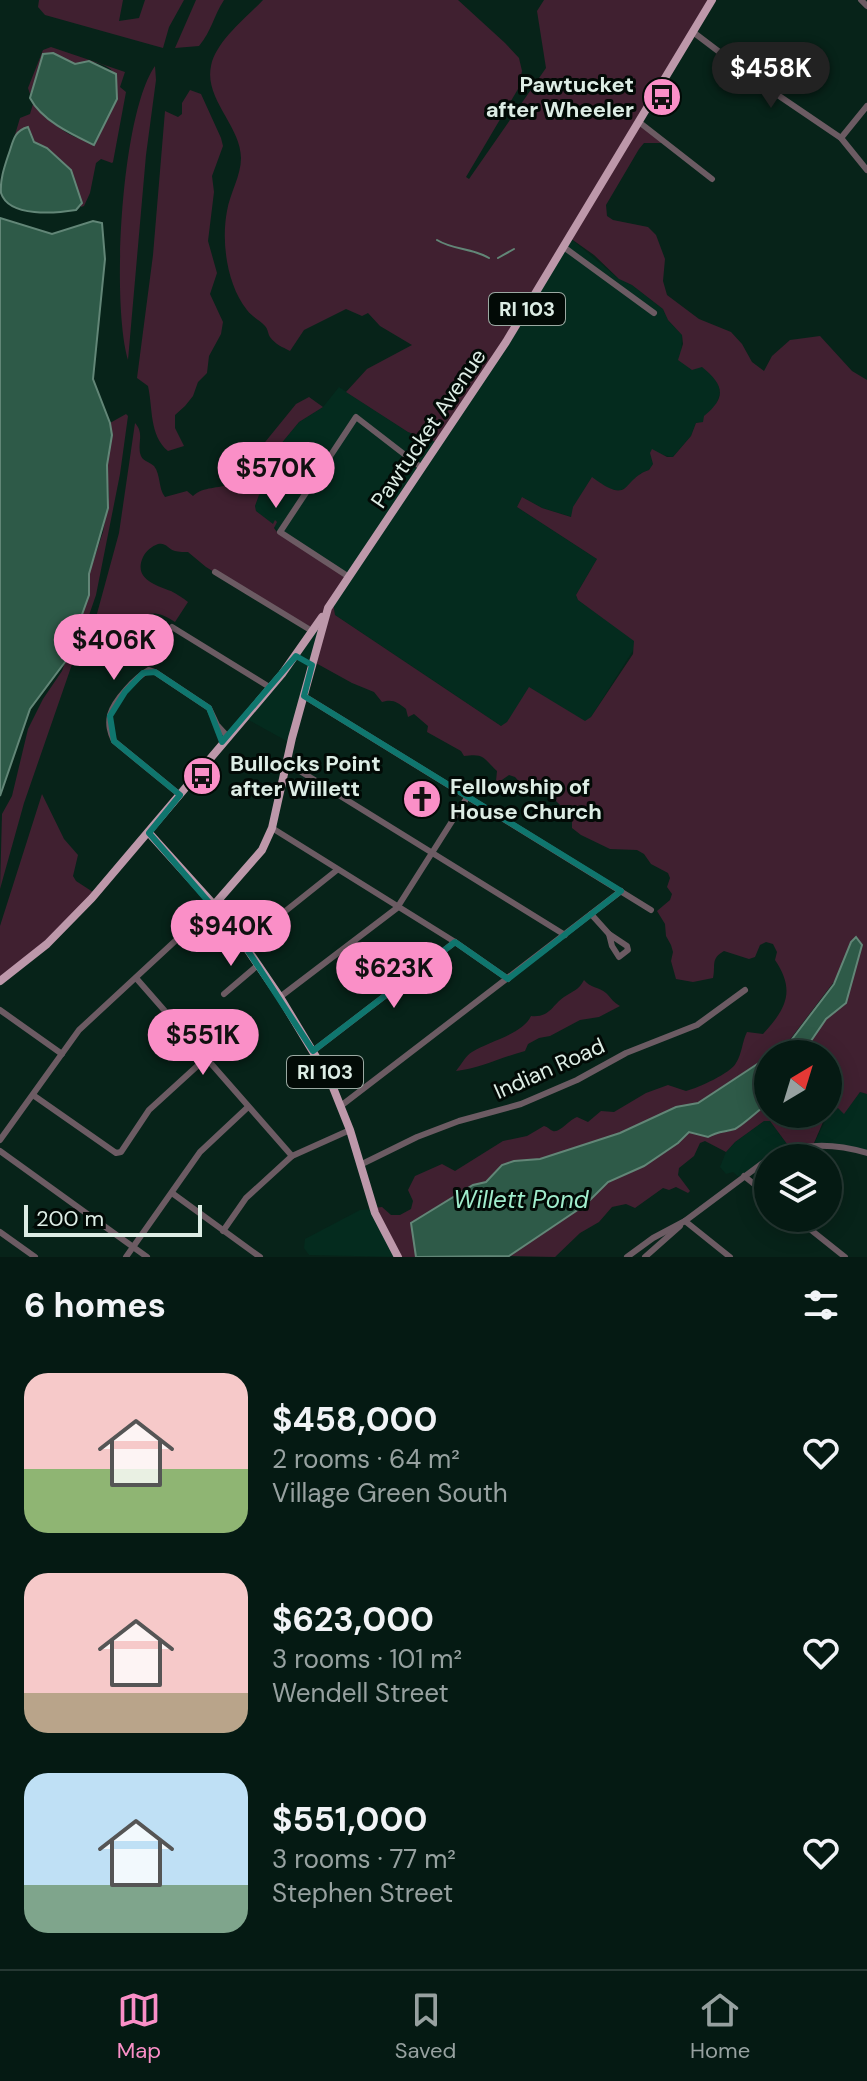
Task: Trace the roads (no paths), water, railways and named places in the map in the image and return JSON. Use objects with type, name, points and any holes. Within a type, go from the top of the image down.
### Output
[{"type":"main road","name":"Pawtucket Avenue","points":[[316,633],[328,608],[565,248],[712,0]]},
{"type":"main road","name":"RI 103","points":[[316,633],[149,833],[214,905],[244,944],[313,1051],[342,1105],[375,1213],[398,1257]]},
{"type":"main road","name":"RI 103","points":[[214,905],[262,850],[272,828],[312,665],[316,633]]},
{"type":"main road","points":[[296,656],[312,665]]},
{"type":"main road","points":[[0,981],[67,925],[149,833]]},
{"type":"street","points":[[861,0],[867,6]]},
{"type":"street","points":[[693,32],[841,138],[867,170]]},
{"type":"street","points":[[841,138],[867,106]]},
{"type":"street","points":[[639,122],[712,179]]},
{"type":"street","points":[[565,248],[654,313]]},
{"type":"street","points":[[349,577],[280,532],[356,417],[422,468]]},
{"type":"street","points":[[215,572],[316,633]]},
{"type":"street","points":[[172,627],[271,688]]},
{"type":"street","points":[[180,795],[114,741],[109,730],[110,716],[125,692],[143,673],[149,670],[155,672],[209,708],[217,725],[228,737]]},
{"type":"street","points":[[304,696],[651,910]]},
{"type":"street","points":[[287,763],[565,935]]},
{"type":"street","points":[[280,997],[397,908],[468,796]]},
{"type":"street","points":[[272,828],[455,942],[508,979]]},
{"type":"street","points":[[244,944],[337,870]]},
{"type":"street","points":[[342,1105],[621,891]]},
{"type":"street","points":[[0,1140],[79,1030],[214,905]]},
{"type":"street","points":[[591,914],[609,934]]},
{"type":"street","points":[[313,1051],[455,942]]},
{"type":"street","points":[[224,994],[258,965]]},
{"type":"street","points":[[136,978],[292,1156]]},
{"type":"street","name":"Indian Road","points":[[360,1165],[417,1137],[459,1121],[521,1104],[577,1080],[626,1053],[697,1025],[745,990]]},
{"type":"street","points":[[0,1010],[62,1054]]},
{"type":"street","points":[[33,1095],[116,1153],[121,1152],[149,1110],[206,1058]]},
{"type":"street","points":[[126,1257],[200,1152],[248,1107]]},
{"type":"street","points":[[223,1231],[246,1198],[292,1156],[350,1130]]},
{"type":"street","points":[[842,1147],[867,1153]]},
{"type":"street","points":[[0,1151],[147,1257]]},
{"type":"street","points":[[645,1257],[685,1221],[754,1169]]},
{"type":"street","points":[[744,1176],[754,1184]]},
{"type":"street","points":[[172,1193],[260,1257]]},
{"type":"street","points":[[631,1256],[653,1238],[685,1221]]},
{"type":"street","points":[[685,1221],[730,1257]]},
{"type":"street","points":[[0,1232],[35,1257]]},
{"type":"street","points":[[814,1232],[845,1257]]},
{"type":"water","points":[[53,53],[75,64],[89,61],[116,74],[117,99],[94,145],[50,120],[30,98],[43,54]]},
{"type":"water","points":[[28,127],[34,142],[47,148],[71,170],[82,203],[76,210],[46,213],[23,210],[13,207],[1,193],[3,174],[13,142],[19,131]]},
{"type":"water","points":[[0,218],[52,234],[93,221],[102,223],[105,259],[93,379],[112,435],[107,465],[108,508],[89,574],[89,595],[65,662],[30,709],[0,796]]},
{"type":"water","points":[[856,937],[862,945],[846,1003],[826,1019],[812,1040],[791,1040],[834,984],[851,942]]},
{"type":"water","name":"Willett Pond","points":[[754,1066],[754,1115],[735,1129],[708,1137],[689,1132],[644,1166],[608,1182],[585,1205],[509,1256],[416,1257],[411,1223],[473,1185],[486,1182],[502,1165],[540,1159],[620,1133],[676,1107],[698,1103]]},
{"type":"waterway","points":[[437,240],[489,258]]},
{"type":"waterway","points":[[498,258],[514,249]]},
{"type":"place","name":"Pawtucket after Wheeler","points":[[662,97]]},
{"type":"place","name":"Bullocks Point after Willett","points":[[202,776]]},
{"type":"place","name":"Fellowship of House Church","points":[[422,799]]}]
